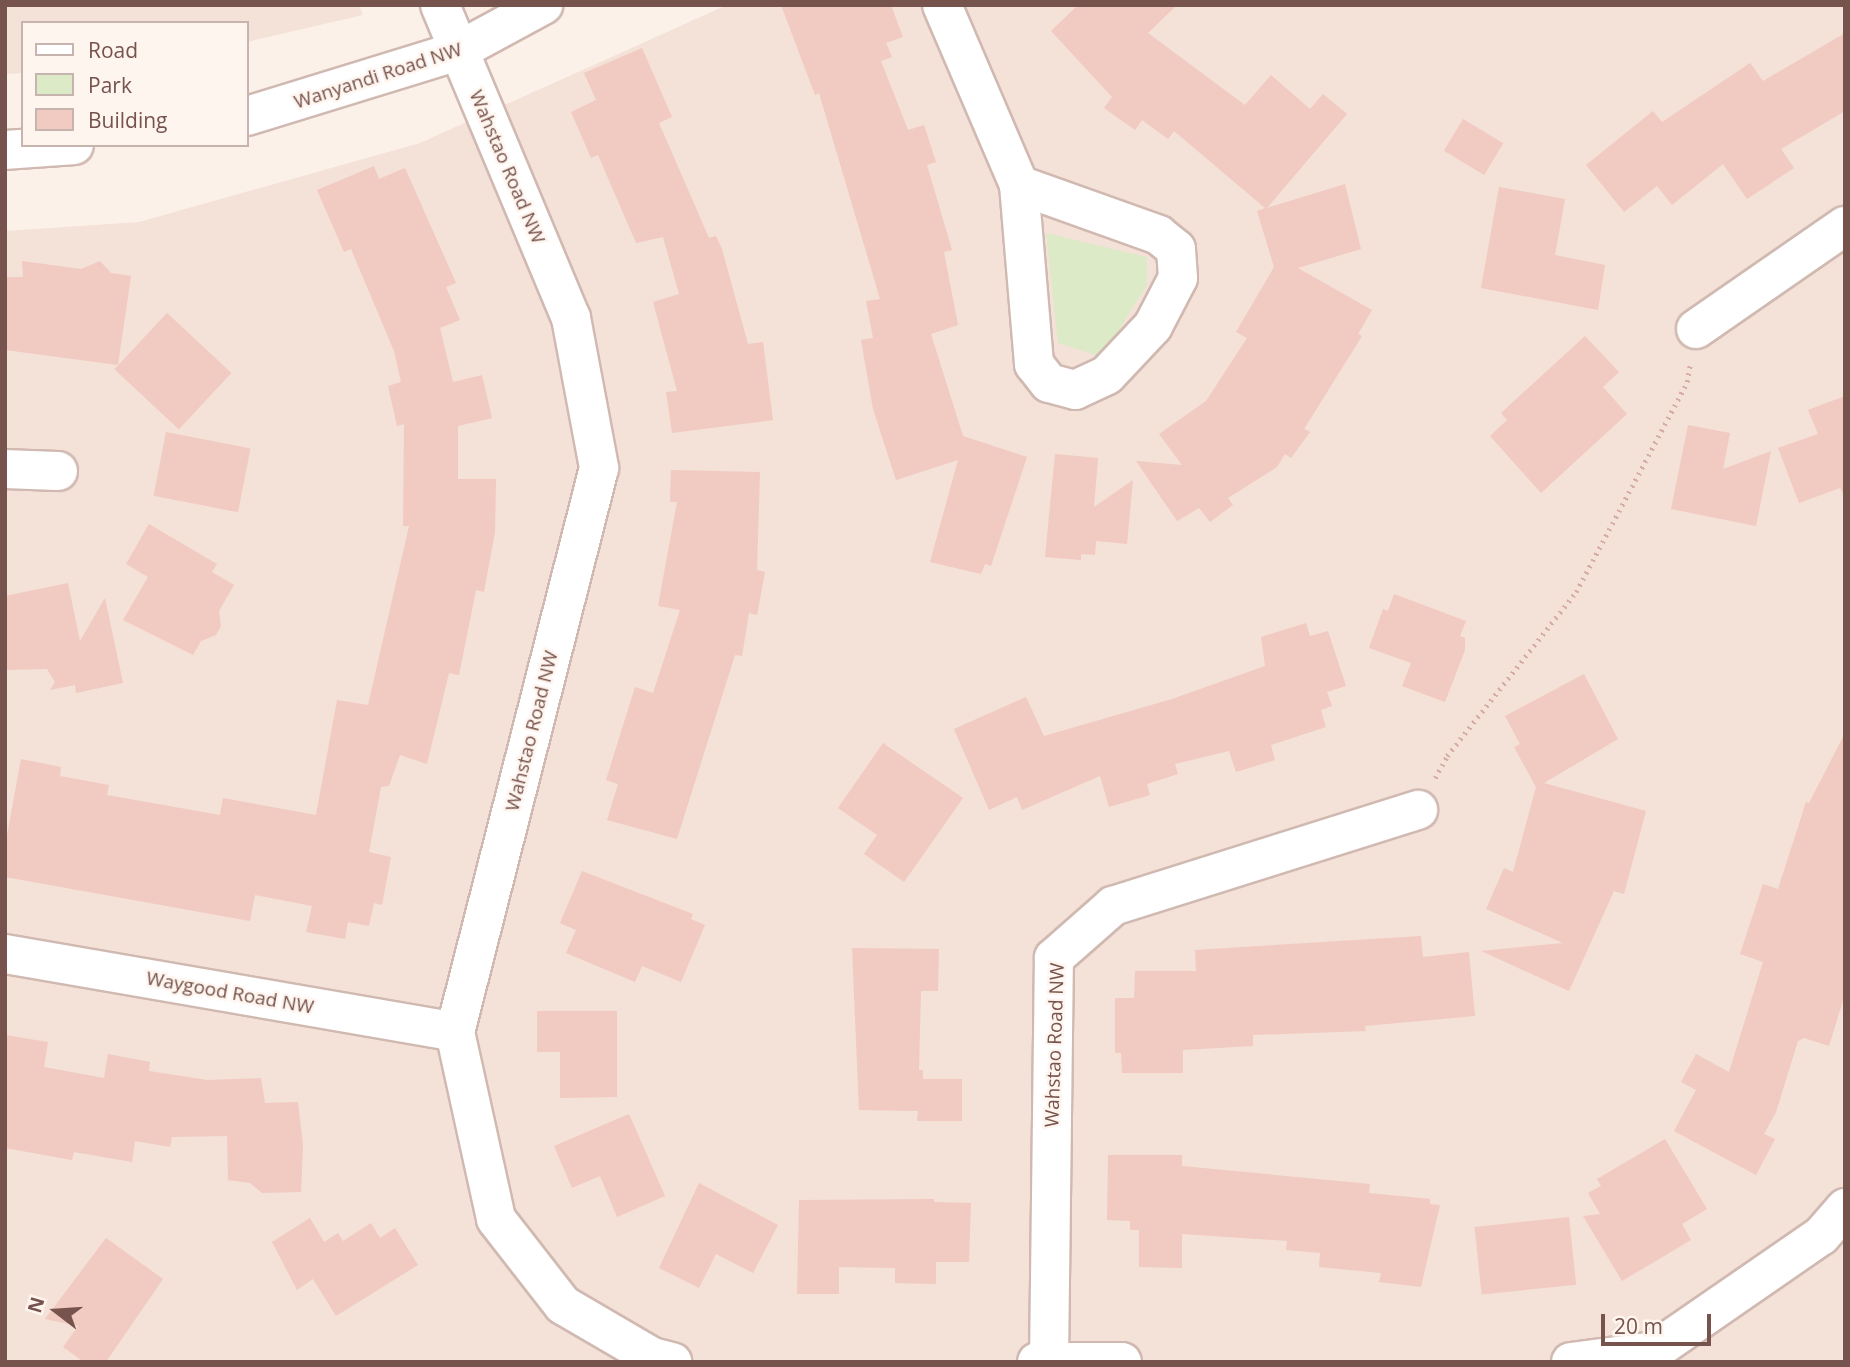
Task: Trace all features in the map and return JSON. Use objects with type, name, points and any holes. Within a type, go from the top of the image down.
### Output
[{"type":"street","name":"Wahstao Road NW","points":[[440,5],[571,318],[599,468],[455,1032],[496,1219],[564,1305],[658,1360]]},
{"type":"street","name":"Wanyandi Road NW","points":[[248,116],[458,51],[543,5]]},
{"type":"street","points":[[942,5],[1019,185],[1034,364],[1049,383],[1075,390],[1107,375],[1153,326],[1178,278],[1176,249],[1159,235],[1019,185]]},
{"type":"street","points":[[5,150],[46,147]]},
{"type":"street","points":[[1696,330],[1845,226]]},
{"type":"street","points":[[5,469],[58,471]]},
{"type":"street","name":"Wahstao Road NW","points":[[1122,1362],[1045,1361],[1054,958],[1113,906],[1418,810]]},
{"type":"street","name":"Waygood Road NW","points":[[5,954],[455,1032]]},
{"type":"street","points":[[1571,1362],[1654,1351],[1837,1233]]},
{"type":"path","points":[[1418,810],[1447,756],[1576,592],[1687,382],[1696,330]]},
{"type":"shaded area","points":[[5,5],[359,5],[363,15],[248,42],[248,21],[21,21],[21,73],[5,74]]},
{"type":"shaded area","points":[[727,5],[1845,5],[1845,1362],[5,1362],[5,231],[139,222],[420,143]]},
{"type":"green space","points":[[1046,233],[1147,257],[1147,285],[1102,357],[1058,343]]},
{"type":"building","points":[[781,5],[891,5],[903,37],[886,43],[892,57],[881,61],[908,130],[924,125],[936,162],[927,165],[952,250],[944,252],[958,325],[931,334],[963,436],[1027,457],[991,566],[985,564],[981,574],[930,562],[958,460],[896,480],[873,409],[861,340],[873,338],[866,301],[880,299],[819,93],[815,95]]},
{"type":"building","points":[[1078,5],[1177,5],[1148,33],[1245,105],[1271,75],[1310,109],[1323,94],[1347,114],[1267,208],[1345,184],[1361,249],[1298,268],[1372,310],[1358,334],[1362,336],[1304,429],[1310,432],[1291,458],[1285,454],[1277,467],[1228,498],[1233,505],[1210,522],[1199,508],[1177,521],[1136,461],[1182,465],[1159,434],[1206,401],[1247,338],[1236,332],[1274,267],[1257,211],[1265,208],[1174,131],[1168,139],[1142,120],[1135,130],[1104,108],[1112,97],[1051,31]]},
{"type":"building","points":[[1845,33],[1845,111],[1781,149],[1794,168],[1747,199],[1723,164],[1672,205],[1657,186],[1624,212],[1586,165],[1653,111],[1662,122],[1750,63],[1763,81]]},
{"type":"building","points":[[642,48],[672,117],[659,123],[709,238],[716,236],[722,249],[748,344],[763,342],[773,420],[672,433],[666,392],[677,391],[653,302],[679,294],[663,237],[636,243],[598,155],[591,158],[571,112],[596,100],[584,73]]},
{"type":"building","points":[[1463,119],[1503,143],[1484,175],[1444,151]]},
{"type":"building","points":[[374,166],[379,179],[405,168],[456,283],[446,287],[460,320],[440,328],[453,382],[482,375],[492,418],[458,426],[458,479],[496,479],[495,532],[484,592],[476,590],[459,675],[449,673],[427,764],[400,755],[389,786],[381,787],[369,852],[391,857],[382,905],[374,903],[369,926],[348,922],[345,939],[306,932],[312,906],[255,895],[250,921],[5,877],[5,846],[21,759],[61,767],[60,776],[109,785],[107,795],[220,815],[223,798],[316,815],[337,700],[368,705],[409,526],[403,526],[404,424],[397,426],[388,386],[401,382],[394,351],[351,249],[344,252],[317,190]]},
{"type":"building","points":[[1499,187],[1565,199],[1555,255],[1605,265],[1598,310],[1481,288]]},
{"type":"building","points":[[22,261],[81,269],[100,261],[111,273],[131,276],[118,365],[5,350],[5,277],[23,277]]},
{"type":"building","points":[[167,313],[231,373],[179,429],[114,369]]},
{"type":"building","points":[[1585,336],[1619,372],[1603,387],[1627,414],[1541,493],[1490,436],[1507,420],[1501,413]]},
{"type":"building","points":[[1845,396],[1845,497],[1840,488],[1799,503],[1778,448],[1818,434],[1808,410]]},
{"type":"building","points":[[1688,425],[1730,433],[1723,469],[1771,451],[1756,526],[1671,509]]},
{"type":"building","points":[[166,432],[250,448],[238,512],[154,496]]},
{"type":"building","points":[[1055,454],[1098,458],[1094,507],[1133,480],[1127,544],[1096,541],[1095,555],[1081,554],[1081,560],[1045,557]]},
{"type":"building","points":[[671,470],[760,472],[757,570],[765,572],[757,615],[749,613],[742,656],[735,655],[677,839],[607,820],[618,784],[606,780],[635,687],[653,693],[680,610],[658,606],[677,502],[670,502]]},
{"type":"building","points":[[149,524],[217,564],[212,572],[234,585],[219,611],[221,626],[216,635],[201,641],[193,655],[123,620],[148,577],[126,564]]},
{"type":"building","points":[[68,583],[80,641],[105,598],[123,683],[76,693],[75,685],[50,690],[55,682],[47,669],[5,670],[5,596]]},
{"type":"building","points":[[1394,594],[1466,621],[1460,636],[1465,638],[1465,650],[1445,702],[1402,686],[1411,663],[1369,648],[1383,609],[1388,611]]},
{"type":"building","points":[[1306,623],[1310,636],[1328,631],[1346,686],[1327,692],[1332,706],[1321,710],[1326,727],[1271,745],[1275,760],[1236,772],[1229,751],[1175,764],[1178,774],[1147,784],[1150,795],[1109,807],[1100,776],[1022,810],[1017,797],[989,810],[954,729],[1026,697],[1044,736],[1172,699],[1265,666],[1261,637]]},
{"type":"building","points":[[1584,674],[1618,739],[1544,783],[1646,811],[1624,894],[1614,891],[1569,991],[1481,951],[1563,943],[1486,909],[1504,868],[1513,872],[1536,787],[1514,747],[1520,744],[1505,716]]},
{"type":"building","points":[[1845,733],[1845,994],[1829,1046],[1804,1038],[1798,1041],[1776,1112],[1764,1134],[1775,1139],[1756,1175],[1674,1131],[1696,1090],[1681,1082],[1696,1054],[1729,1072],[1763,962],[1740,954],[1763,884],[1778,889],[1806,802],[1809,803]]},
{"type":"building","points":[[883,743],[963,798],[904,882],[864,854],[877,835],[838,808]]},
{"type":"building","points":[[582,871],[693,914],[691,919],[705,925],[681,982],[642,966],[635,982],[566,953],[576,930],[560,923]]},
{"type":"building","points":[[1421,936],[1423,957],[1469,952],[1475,1016],[1365,1026],[1366,1031],[1253,1035],[1253,1046],[1183,1050],[1183,1073],[1122,1073],[1121,1053],[1115,1053],[1115,998],[1134,998],[1135,971],[1196,971],[1195,950]]},
{"type":"building","points":[[852,948],[939,949],[938,991],[921,991],[919,1070],[923,1070],[923,1079],[962,1079],[962,1121],[917,1121],[918,1111],[859,1110]]},
{"type":"building","points":[[537,1011],[617,1011],[617,1097],[560,1098],[560,1052],[537,1052]]},
{"type":"building","points":[[5,1035],[48,1042],[44,1067],[104,1078],[108,1054],[150,1062],[149,1071],[207,1080],[261,1078],[265,1103],[298,1102],[303,1145],[301,1192],[262,1193],[250,1183],[228,1180],[227,1136],[172,1137],[170,1147],[135,1141],[132,1162],[74,1152],[72,1160],[5,1148]]},
{"type":"building","points":[[629,1114],[665,1196],[617,1217],[600,1176],[572,1188],[554,1146]]},
{"type":"building","points":[[1665,1139],[1707,1209],[1682,1224],[1691,1240],[1622,1281],[1583,1216],[1600,1214],[1588,1193],[1601,1186],[1597,1179]]},
{"type":"building","points":[[1108,1155],[1182,1155],[1182,1166],[1370,1184],[1369,1193],[1430,1199],[1430,1204],[1440,1205],[1421,1287],[1379,1282],[1381,1273],[1319,1267],[1320,1253],[1286,1250],[1287,1241],[1182,1234],[1182,1268],[1139,1267],[1139,1230],[1130,1230],[1130,1221],[1107,1220]]},
{"type":"building","points":[[699,1183],[778,1225],[753,1273],[716,1254],[699,1288],[659,1268]]},
{"type":"building","points":[[934,1199],[934,1202],[971,1203],[969,1262],[936,1262],[936,1284],[895,1283],[895,1268],[839,1267],[839,1294],[797,1294],[799,1200]]},
{"type":"building","points":[[1569,1217],[1576,1285],[1482,1295],[1475,1227]]},
{"type":"building","points":[[310,1218],[324,1242],[338,1233],[343,1241],[371,1223],[380,1238],[395,1228],[418,1265],[336,1316],[313,1279],[297,1290],[272,1242]]},
{"type":"building","points":[[106,1238],[163,1279],[106,1362],[84,1362],[63,1347],[78,1326],[45,1319]]}]
